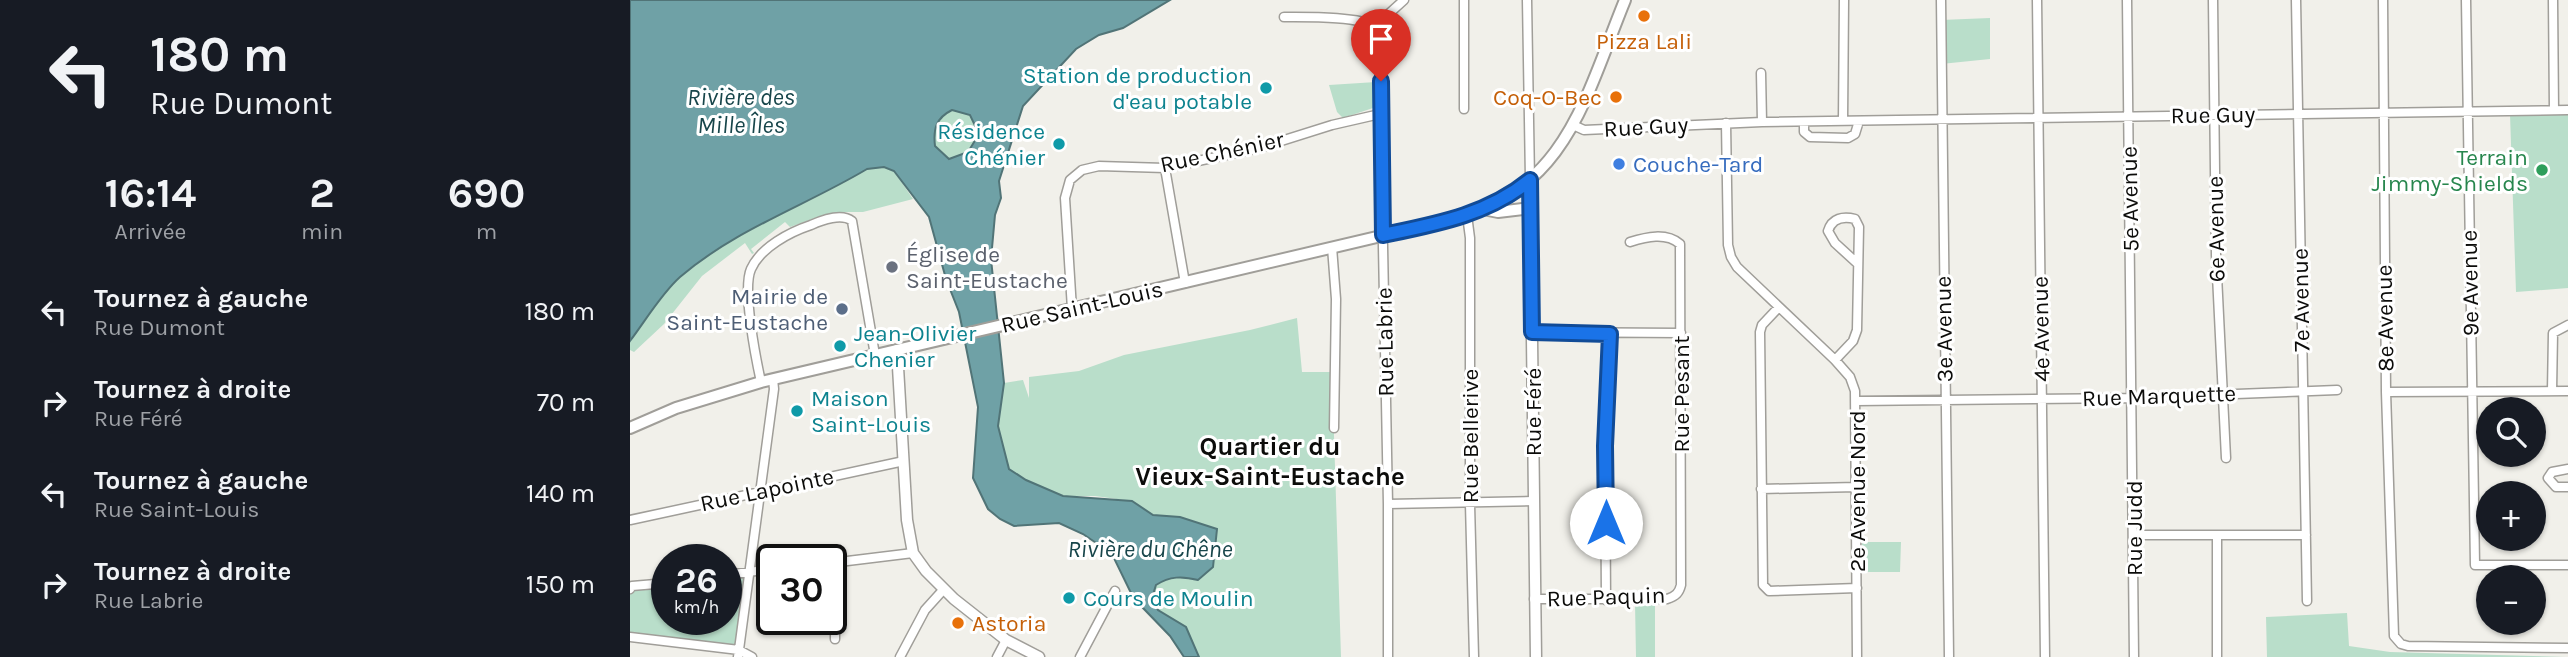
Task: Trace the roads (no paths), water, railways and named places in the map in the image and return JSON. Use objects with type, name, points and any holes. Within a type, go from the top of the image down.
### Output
[{"type":"main road","name":"Rue Saint-Louis","points":[[630,428],[676,408],[761,382],[1185,283],[1483,209],[1510,195],[1530,180],[1557,152],[1573,125],[1625,0]]},
{"type":"main road","points":[[1483,209],[1498,212],[1531,208]]},
{"type":"street","points":[[1284,18],[1340,20],[1380,27],[1389,12],[1404,0]]},
{"type":"street","points":[[1464,0],[1464,109]]},
{"type":"street","name":"Rue Féré","points":[[1527,0],[1536,657]]},
{"type":"street","points":[[1843,121],[1844,0]]},
{"type":"street","name":"3e Avenue","points":[[1941,0],[1949,657]]},
{"type":"street","name":"4e Avenue","points":[[2037,0],[2045,657]]},
{"type":"street","name":"5e Avenue","points":[[2127,0],[2133,398]]},
{"type":"street","name":"6e Avenue","points":[[2213,0],[2216,255],[2226,458]]},
{"type":"street","name":"7e Avenue","points":[[2296,0],[2307,601]]},
{"type":"street","name":"8e Avenue","points":[[2383,0],[2386,392],[2394,636],[2401,644],[2408,646],[2568,648]]},
{"type":"street","name":"9e Avenue","points":[[2466,0],[2475,565],[2568,565]]},
{"type":"street","points":[[2553,0],[2554,110]]},
{"type":"street","name":"Rue Labrie","points":[[1380,27],[1388,657]]},
{"type":"street","points":[[1761,74],[1762,122]]},
{"type":"street","name":"Rue Guy","points":[[1573,125],[1584,130],[1762,122],[2568,110]]},
{"type":"street","name":"Rue Chénier","points":[[1072,309],[1065,198],[1070,180],[1082,170],[1099,166],[1165,168],[1259,148],[1332,125],[1381,114]]},
{"type":"street","points":[[1804,122],[1804,132],[1810,137],[1848,138],[1855,134],[1859,121]]},
{"type":"street","name":"2e Avenue Nord","points":[[1726,123],[1728,245],[1731,257],[1737,267],[1835,360],[1850,377],[1855,391],[1857,657]]},
{"type":"street","points":[[1165,168],[1185,283]]},
{"type":"street","name":"Rue Bellerive","points":[[1467,215],[1470,238],[1470,503],[1474,657]]},
{"type":"street","points":[[761,382],[751,315],[749,277],[752,267],[772,245],[792,232],[821,221],[850,218],[858,247],[875,355]]},
{"type":"street","points":[[1835,360],[1853,341],[1857,330],[1859,227],[1856,219],[1836,219],[1830,224],[1828,231],[1835,243],[1858,264]]},
{"type":"street","name":"Rue Pesant","points":[[1630,242],[1649,236],[1673,239],[1679,244],[1681,584],[1677,594]]},
{"type":"street","points":[[1332,247],[1336,292],[1334,428]]},
{"type":"street","points":[[1779,307],[1760,331],[1761,578],[1765,589],[1776,591],[1857,588]]},
{"type":"street","points":[[2552,391],[2553,333],[2568,325]]},
{"type":"street","points":[[1532,332],[1681,332]]},
{"type":"street","points":[[1606,600],[1605,446],[1610,334]]},
{"type":"street","points":[[897,351],[909,534],[913,553],[944,589],[1006,640],[1039,657]]},
{"type":"street","points":[[739,654],[759,491],[775,389],[773,379]]},
{"type":"street","name":"Rue Marquette","points":[[1856,401],[2133,398],[2337,390]]},
{"type":"street","points":[[2386,392],[2568,391]]},
{"type":"street","name":"Rue Judd","points":[[2133,398],[2134,657]]},
{"type":"street","name":"Rue Lapointe","points":[[630,520],[904,461]]},
{"type":"street","points":[[2568,469],[2552,472],[2548,478],[2556,487],[2568,487]]},
{"type":"street","points":[[1761,489],[1857,487]]},
{"type":"street","points":[[1388,504],[1534,501]]},
{"type":"street","points":[[2135,535],[2306,535]]},
{"type":"street","points":[[2217,536],[2217,657]]},
{"type":"street","points":[[847,561],[913,553]]},
{"type":"street","points":[[742,573],[756,571]]},
{"type":"street","points":[[630,589],[632,586],[651,584]]},
{"type":"street","points":[[900,657],[925,610],[944,589]]},
{"type":"street","points":[[1080,657],[1115,591]]},
{"type":"street","name":"Rue Paquin","points":[[1534,600],[1668,599],[1677,594]]},
{"type":"street","points":[[835,635],[835,639]]},
{"type":"street","points":[[630,637],[752,657]]},
{"type":"street","points":[[997,657],[1006,640]]},
{"type":"water","name":"Rivière des Mille Îles","points":[[630,0],[1170,0],[1123,28],[1099,35],[1076,49],[1023,106],[999,181],[1001,198],[995,215],[991,259],[1004,383],[998,426],[1009,469],[1026,480],[1063,496],[1132,501],[1153,515],[1180,517],[1217,529],[1213,567],[1198,580],[1176,578],[1161,582],[1156,585],[1152,598],[1158,610],[1186,627],[1199,657],[1184,657],[1170,636],[1130,591],[1113,556],[1105,549],[1083,534],[1059,523],[1014,526],[988,509],[973,478],[978,407],[959,312],[946,279],[929,217],[894,171],[884,167],[867,169],[724,245],[673,284],[630,341]],"holes":[[[952,110],[970,115],[979,134],[968,152],[949,159],[935,146],[937,125],[942,117]]]},
{"type":"place","name":"Pizza Lali","points":[[1644,16]]},
{"type":"place","name":"Station de production d'eau potable","points":[[1266,88]]},
{"type":"place","name":"Coq-O-Bec","points":[[1616,97]]},
{"type":"place","name":"Résidence Chénier","points":[[1059,144]]},
{"type":"place","name":"Couche-Tard","points":[[1619,164]]},
{"type":"place","name":"Terrain Jimmy-Shields","points":[[2542,170]]},
{"type":"place","name":"Église de Saint-Eustache","points":[[892,267]]},
{"type":"place","name":"Mairie de Saint-Eustache","points":[[842,309]]},
{"type":"place","name":"Jean-Olivier Chenier","points":[[840,346]]},
{"type":"place","name":"Maison Saint-Louis","points":[[797,411]]},
{"type":"place","name":"Cours de Moulin","points":[[1069,598]]},
{"type":"place","name":"Astoria","points":[[958,623]]},
{"type":"district","name":"Quartier du Vieux-Saint-Eustache","points":[[1270,461]]},
{"type":"water label","name":"Rivière du Chêne","points":[[1150,549]]}]
